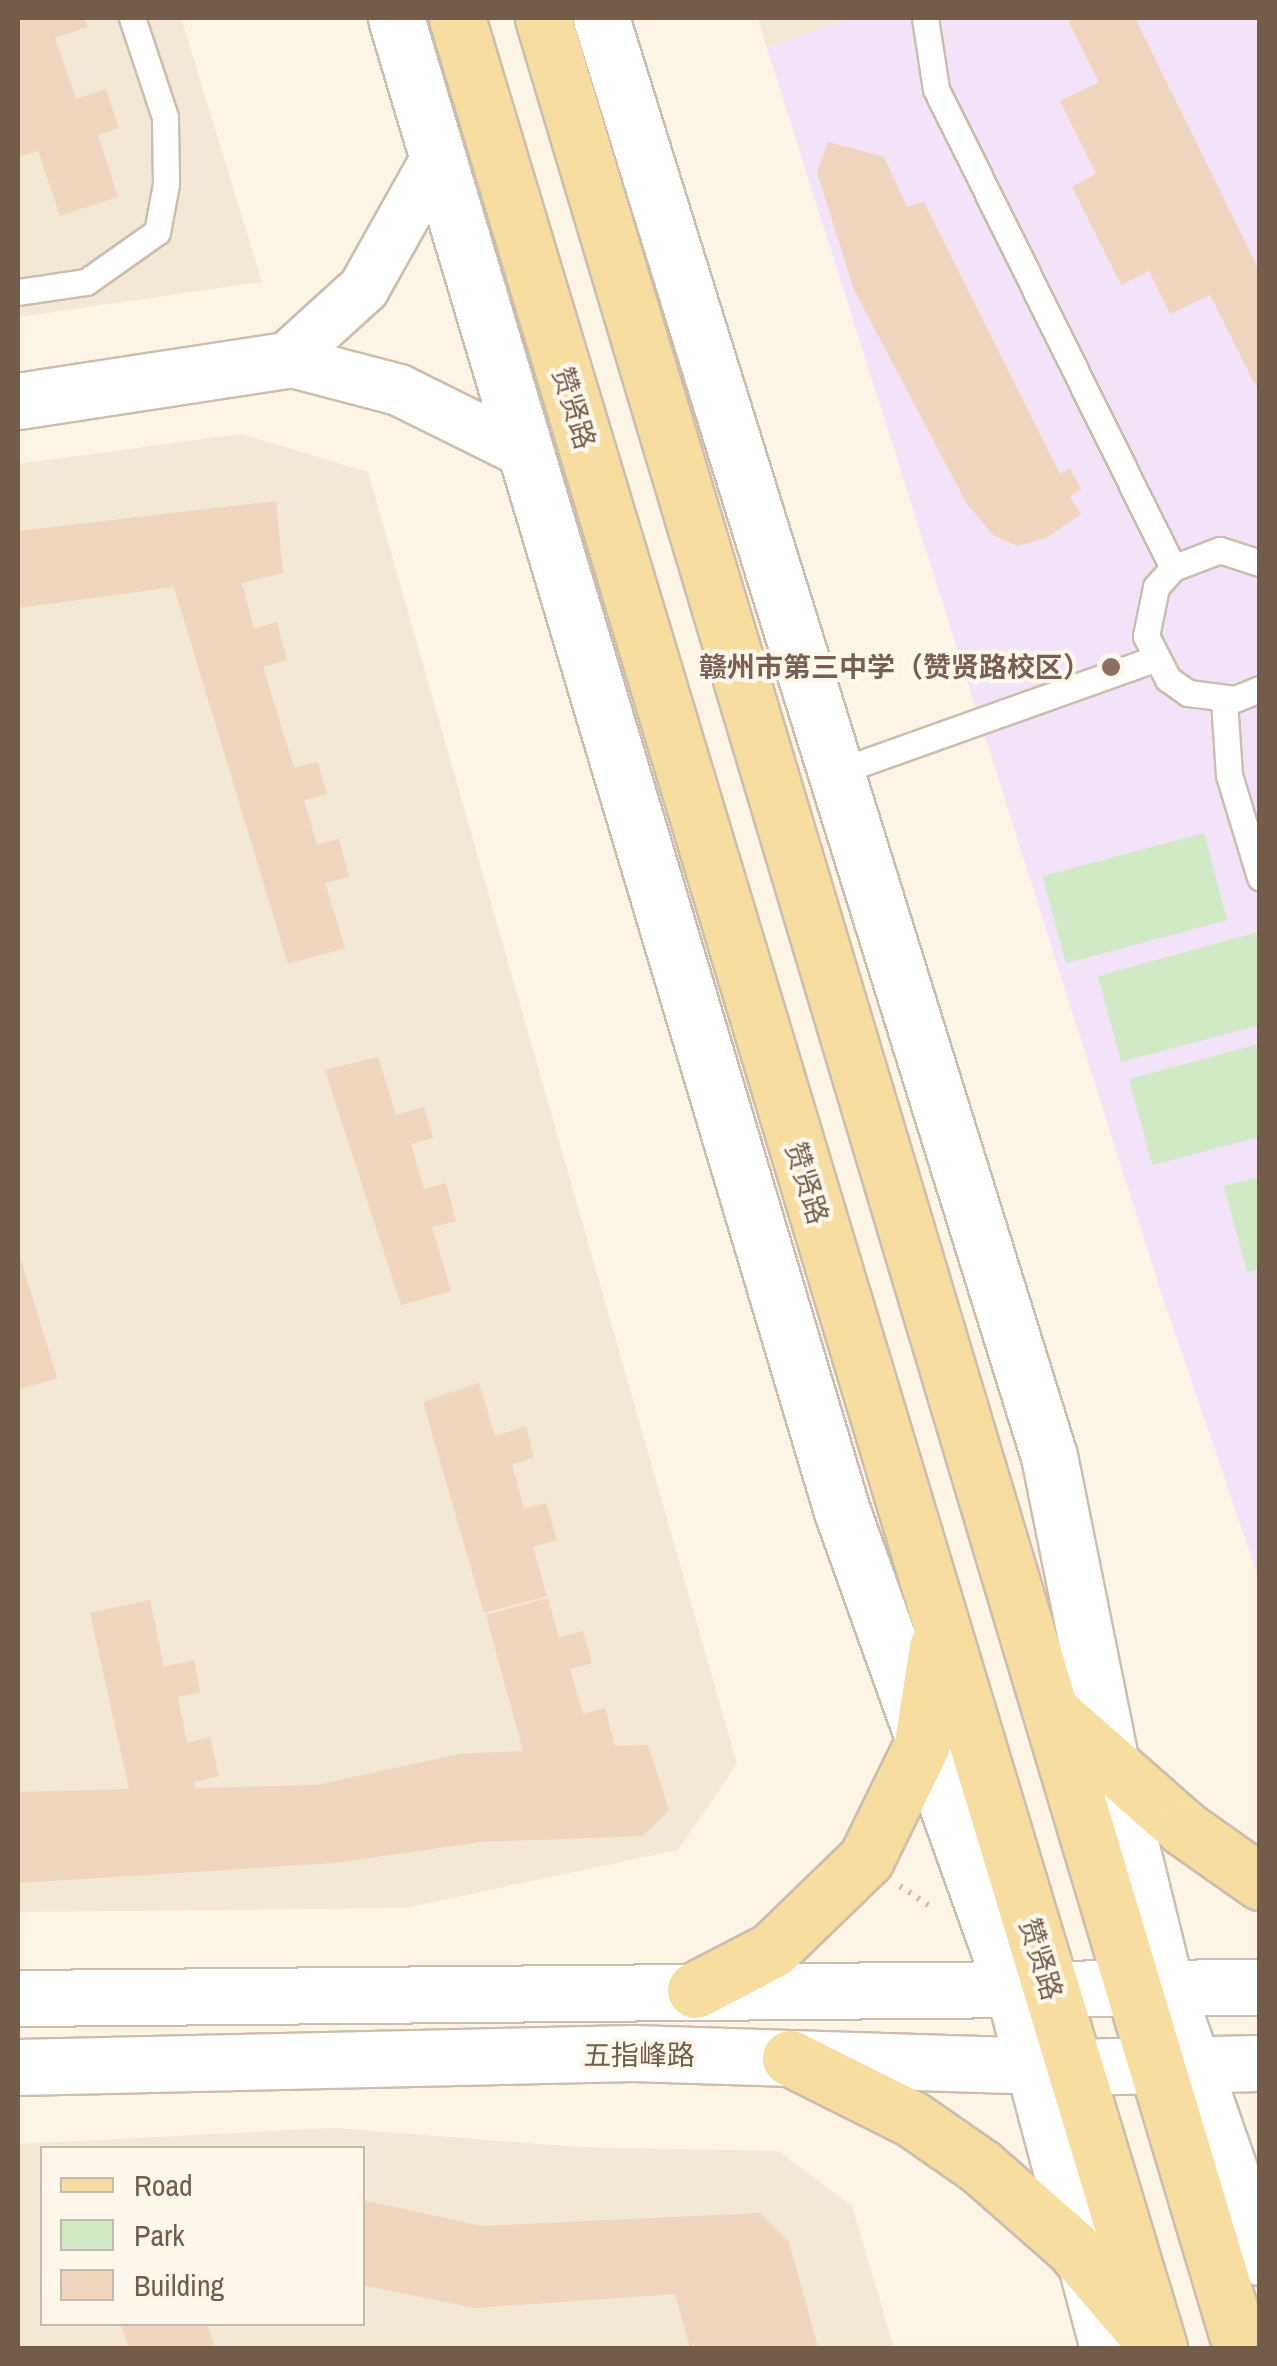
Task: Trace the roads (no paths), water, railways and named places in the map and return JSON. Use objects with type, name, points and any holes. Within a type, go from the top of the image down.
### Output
[{"type":"main road","name":"赞贤路","points":[[457,18],[937,1619],[1054,2066],[1158,2348]]},
{"type":"main road","points":[[543,18],[1052,1711],[1174,2066],[1241,2348]]},
{"type":"main road","points":[[696,1990],[772,1950],[838,1892],[889,1822],[923,1738],[937,1619]]},
{"type":"main road","points":[[1052,1711],[1112,1769],[1260,1882]]},
{"type":"main road","points":[[790,2058],[852,2086],[969,2158],[1085,2261],[1158,2348]]},
{"type":"street","points":[[396,18],[842,1511],[923,1738],[1033,1992]]},
{"type":"street","points":[[600,18],[1048,1456],[1112,1769],[1150,1990]]},
{"type":"street","points":[[284,360],[364,288],[438,156]]},
{"type":"street","points":[[18,402],[284,360],[400,390],[526,454]]},
{"type":"street","points":[[18,1998],[696,1990],[1033,1992],[1260,1986]]},
{"type":"street","name":"五指峰路","points":[[18,2066],[633,2053],[1054,2066],[1260,2063]]},
{"type":"street","points":[[1054,2066],[1085,2261],[1108,2348]]},
{"type":"street","points":[[1174,2066],[1260,2257]]},
{"type":"lane","points":[[18,292],[86,282],[125,260],[157,232],[166,184],[165,117],[132,18]]},
{"type":"lane","points":[[924,18],[936,90],[1173,568]]},
{"type":"lane","points":[[1260,563],[1220,550],[1173,568],[1147,610],[1154,660],[1188,693],[1224,700],[1260,689]]},
{"type":"lane","points":[[834,773],[1154,660]]},
{"type":"lane","points":[[1224,700],[1229,775],[1260,877]]},
{"type":"place","name":"赣州市第三中学（赞贤路校区）","points":[[1111,667]]}]
